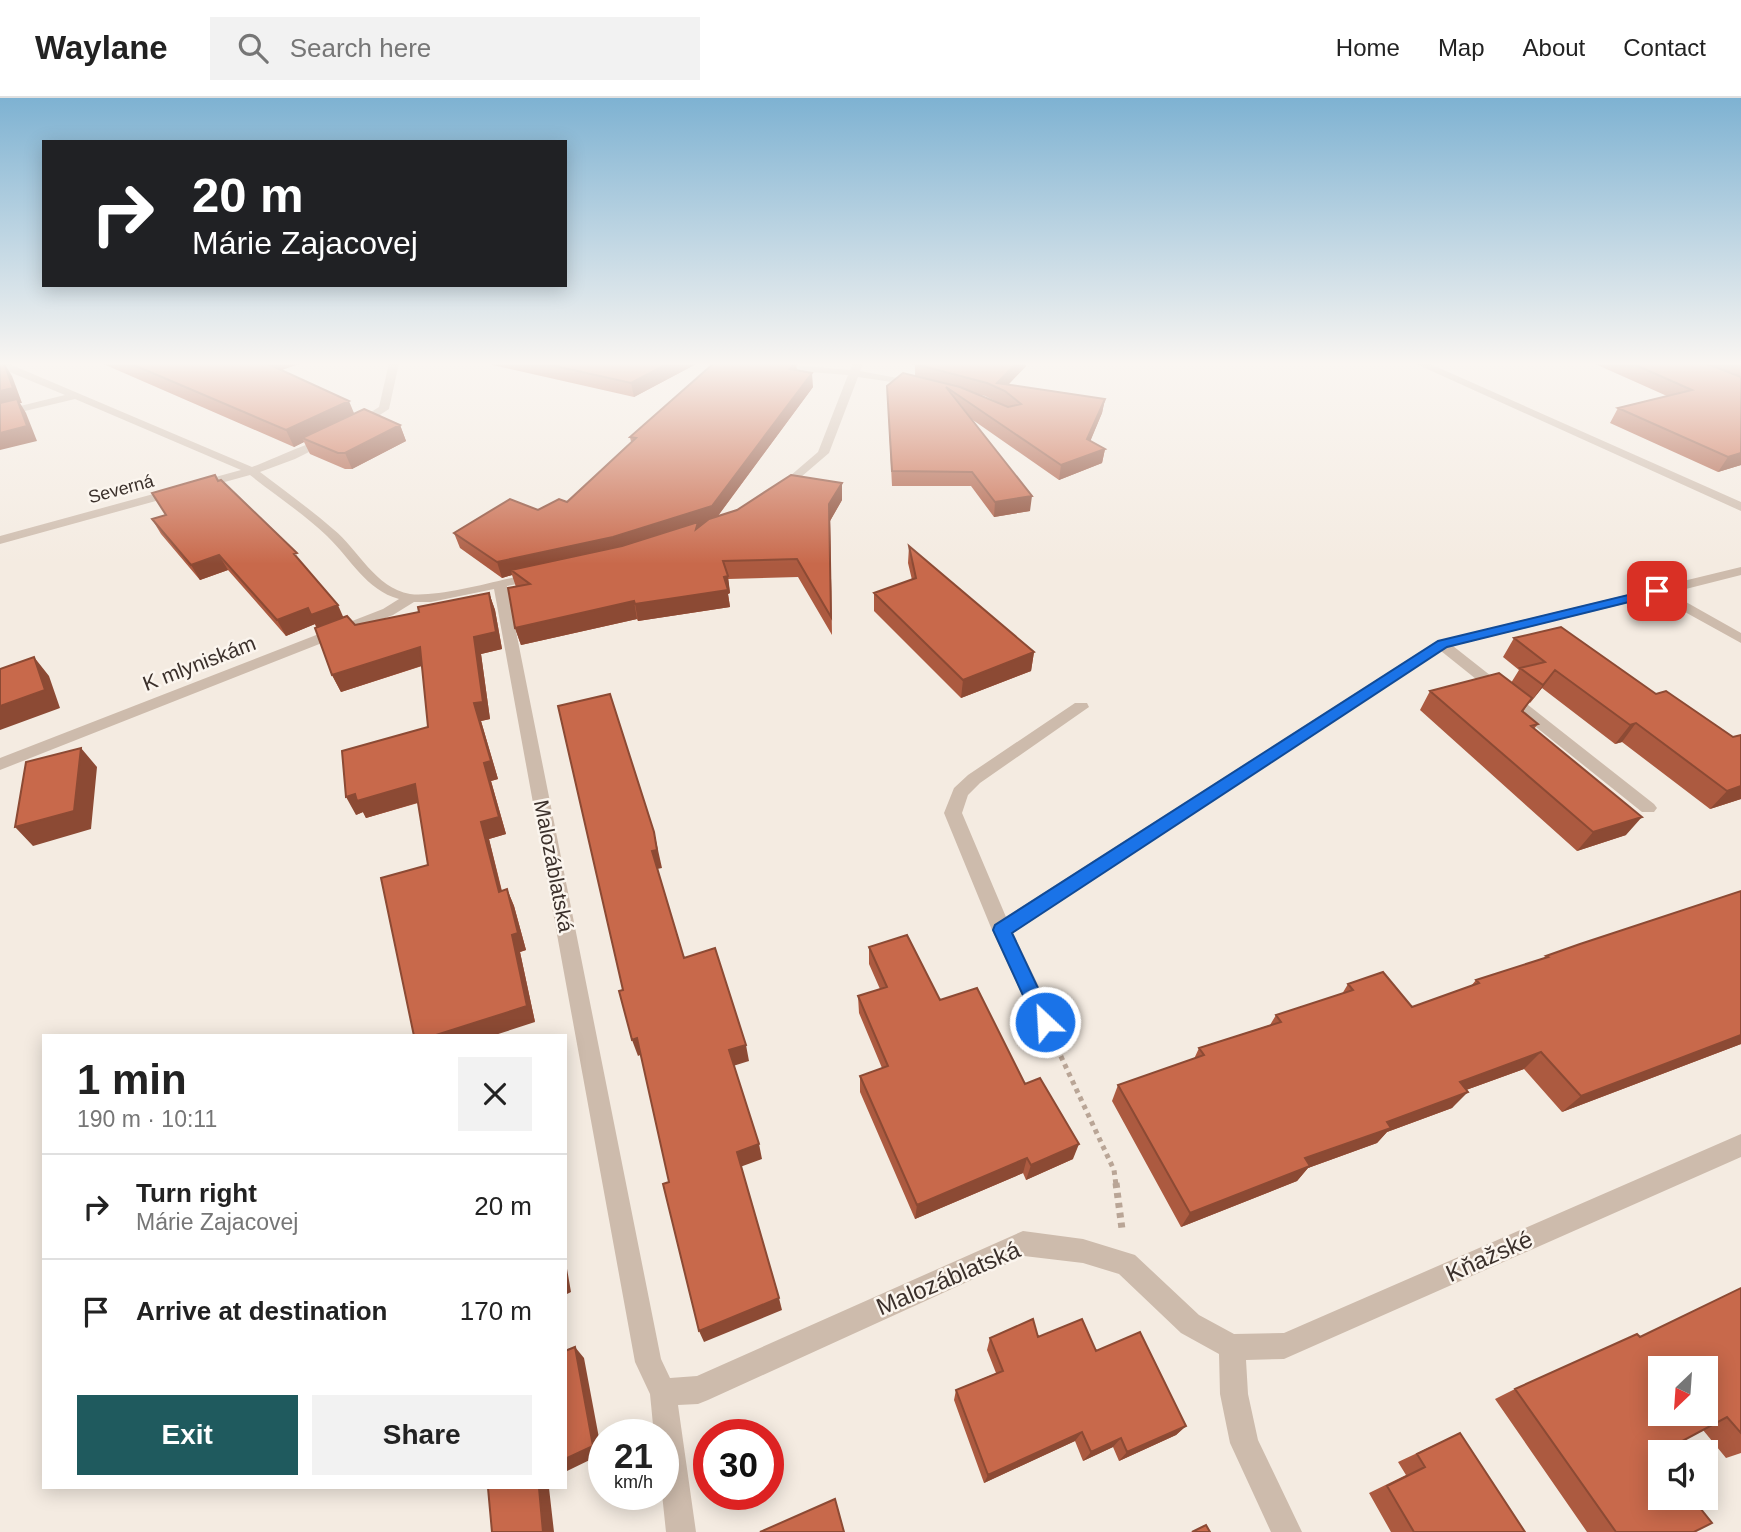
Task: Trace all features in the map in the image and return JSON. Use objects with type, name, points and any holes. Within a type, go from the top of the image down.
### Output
[{"type":"street","points":[[156,430],[252,471],[331,534],[374,581],[389,592],[411,598],[452,595],[553,573]]},
{"type":"street","name":"Severná","points":[[0,540],[252,471],[291,457],[346,430]]},
{"type":"street","points":[[768,501],[823,453],[832,430]]},
{"type":"street","points":[[1569,430],[1741,507]]},
{"type":"street","points":[[1002,930],[1443,644],[1741,571]]},
{"type":"street","name":"Malozáblatská","points":[[500,585],[648,1362],[663,1392],[681,1532]]},
{"type":"street","points":[[1657,591],[1741,639]]},
{"type":"street","name":"K mlyniskám","points":[[0,764],[388,612],[411,598]]},
{"type":"street","points":[[1443,644],[1648,808]]},
{"type":"street","points":[[1045,1022],[1002,930],[953,813],[960,792],[974,779],[1081,707]]},
{"type":"street","name":"Kňažské","points":[[1232,1347],[1284,1346],[1741,1145]]},
{"type":"street","name":"Malozáblatská","points":[[663,1392],[698,1390],[1023,1243],[1083,1251],[1126,1264],[1190,1324],[1232,1347]]},
{"type":"street","points":[[1232,1347],[1234,1394],[1244,1443],[1287,1532]]},
{"type":"path","points":[[1045,1022],[1114,1170],[1126,1264]]},
{"type":"building","points":[[319,430],[390,430],[345,453],[338,453],[302,438]]},
{"type":"building","points":[[638,430],[769,430],[712,506],[613,537],[497,562],[454,533],[510,499],[538,510],[559,499],[567,502],[636,438],[630,437]]},
{"type":"building","points":[[890,430],[980,430],[1032,496],[995,502],[972,472],[892,471]]},
{"type":"building","points":[[1009,430],[1091,430],[1087,439],[1105,449],[1061,465]]},
{"type":"building","points":[[1667,430],[1741,430],[1741,453],[1728,457]]},
{"type":"building","points":[[215,475],[218,481],[221,480],[297,553],[294,554],[338,605],[311,615],[308,608],[277,620],[219,555],[191,565],[152,519],[166,515],[152,493]]},
{"type":"building","points":[[791,475],[842,483],[829,504],[831,617],[797,559],[723,561],[728,576],[724,577],[728,590],[635,604],[634,601],[515,628],[508,588],[530,584],[511,570],[622,546],[698,522],[696,529],[709,519],[737,510]]},
{"type":"building","points":[[909,546],[1034,652],[963,680],[874,593],[916,578]]},
{"type":"building","points":[[489,593],[496,632],[474,637],[483,702],[474,703],[491,761],[484,763],[499,817],[481,822],[499,892],[507,889],[518,933],[512,935],[527,1006],[439,1034],[414,1034],[381,878],[428,865],[415,784],[357,801],[355,794],[346,797],[342,751],[428,727],[420,647],[332,675],[315,628],[347,616],[355,625],[419,612],[418,607]]},
{"type":"building","points":[[1561,627],[1656,694],[1666,691],[1733,737],[1741,735],[1741,786],[1727,791],[1636,723],[1630,725],[1555,670],[1543,685],[1520,668],[1545,662],[1514,638]]},
{"type":"building","points":[[34,657],[45,690],[0,706],[0,669]]},
{"type":"building","points":[[1499,673],[1532,698],[1522,711],[1538,724],[1531,726],[1642,817],[1593,832],[1430,691]]},
{"type":"building","points":[[610,694],[654,832],[657,850],[652,851],[684,958],[715,948],[746,1045],[729,1050],[759,1144],[737,1152],[779,1298],[699,1331],[663,1184],[669,1182],[637,1038],[632,1040],[619,991],[623,990],[558,706]]},
{"type":"building","points":[[81,748],[74,811],[15,827],[26,762]]},
{"type":"building","points":[[1741,891],[1741,1035],[1581,1096],[1541,1052],[1460,1082],[1468,1092],[1387,1122],[1391,1128],[1305,1158],[1310,1166],[1190,1213],[1118,1085],[1204,1055],[1199,1048],[1281,1022],[1276,1015],[1353,990],[1348,984],[1383,972],[1412,1007],[1479,983],[1476,980]]},
{"type":"building","points":[[907,935],[940,1000],[977,988],[1025,1084],[1040,1078],[1079,1144],[1031,1165],[1027,1158],[917,1205],[860,1076],[888,1066],[858,996],[887,987],[869,947]]},
{"type":"building","points":[[1741,1288],[1741,1433],[1727,1417],[1718,1422],[1718,1356],[1648,1356],[1648,1426],[1710,1426],[1684,1440],[1648,1440],[1648,1510],[1702,1510],[1712,1523],[1694,1532],[1616,1532],[1515,1389],[1637,1334],[1640,1337]]},
{"type":"building","points":[[1033,1319],[1038,1337],[1082,1319],[1096,1351],[1140,1332],[1186,1426],[1127,1452],[1121,1438],[1091,1452],[1082,1432],[988,1475],[956,1390],[1003,1371],[990,1338]]},
{"type":"building","points":[[575,1347],[588,1419],[588,1448],[567,1458],[567,1350]]},
{"type":"building","points":[[1460,1433],[1525,1532],[1414,1532],[1387,1486],[1425,1467],[1417,1454]]},
{"type":"building","points":[[488,1489],[539,1489],[543,1532],[492,1532]]},
{"type":"building","points":[[835,1499],[844,1532],[760,1532]]},
{"type":"building","points":[[1206,1525],[1210,1532],[1192,1532]]},
{"type":"route","points":[[1045,1022],[1002,930],[1443,644],[1657,591]]}]
